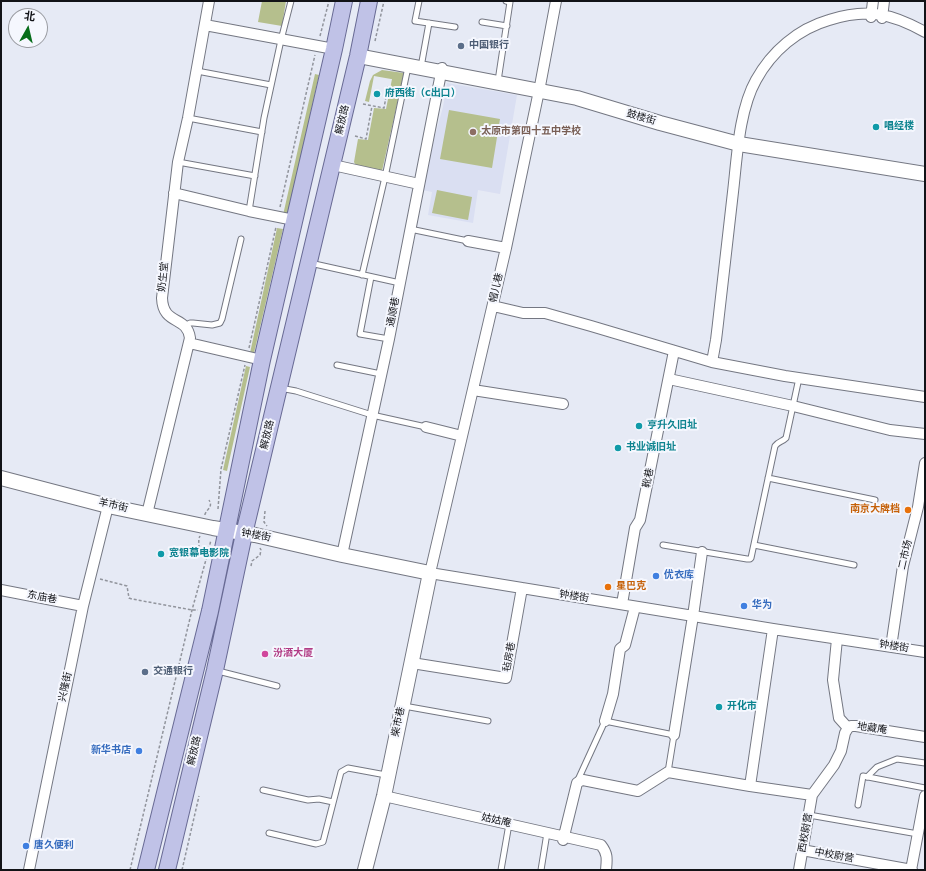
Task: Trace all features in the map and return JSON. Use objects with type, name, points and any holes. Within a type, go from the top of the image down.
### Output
[{"type":"main road","name":"解放路","points":[[146,870],[210,611],[212,528],[254,359],[294,220],[344,1]]},
{"type":"main road","name":"解放路","points":[[167,870],[215,670],[244,534],[359,54],[369,1]]},
{"type":"street","name":"奶生堂","points":[[185,326],[165,312],[162,306],[163,290],[178,162],[188,118],[209,1]]},
{"type":"street","name":"帽儿巷","points":[[430,573],[506,248],[556,1]]},
{"type":"street","points":[[874,1],[877,16]]},
{"type":"street","points":[[877,16],[884,1]]},
{"type":"street","points":[[877,16],[914,29],[925,36]]},
{"type":"street","points":[[714,363],[742,141],[751,102],[760,80],[783,49],[815,28],[833,21],[852,17],[892,17],[925,32]]},
{"type":"street","points":[[205,25],[334,50]]},
{"type":"street","name":"鼓楼街","points":[[359,54],[539,88],[660,123],[742,141],[925,174]]},
{"type":"street","name":"通顺巷","points":[[342,555],[389,339],[441,70]]},
{"type":"street","name":"鼓楼街","points":[[742,141],[925,166]]},
{"type":"street","points":[[332,165],[419,184]]},
{"type":"street","points":[[174,193],[294,220]]},
{"type":"street","points":[[468,241],[506,248]]},
{"type":"street","points":[[493,306],[523,313],[545,313],[714,363],[799,378],[925,397]]},
{"type":"street","points":[[147,514],[190,338],[185,326]]},
{"type":"street","points":[[188,343],[254,359]]},
{"type":"street","name":"靴巷","points":[[622,604],[635,528],[640,520],[674,351]]},
{"type":"street","points":[[669,379],[793,406],[890,430],[925,434]]},
{"type":"street","points":[[473,390],[563,404]]},
{"type":"street","points":[[426,428],[462,436]]},
{"type":"street","name":"二市场","points":[[891,647],[903,566],[921,508],[925,463]]},
{"type":"street","name":"羊市街","points":[[1,478],[108,506],[212,528]]},
{"type":"street","name":"兴隆街","points":[[29,870],[83,606],[108,506]]},
{"type":"street","name":"钟楼街","points":[[212,528],[255,535],[430,573],[635,607],[925,652]]},
{"type":"street","points":[[674,735],[702,552]]},
{"type":"street","name":"柴市巷","points":[[365,870],[384,798],[430,573]]},
{"type":"street","name":"毡房巷","points":[[412,663],[506,678],[522,588]]},
{"type":"street","name":"东庙巷","points":[[1,590],[83,606]]},
{"type":"street","points":[[605,721],[613,694],[620,649],[625,645],[635,607]]},
{"type":"street","points":[[750,786],[773,629]]},
{"type":"street","points":[[837,639],[833,680],[839,718],[848,728]]},
{"type":"street","name":"地藏庵","points":[[812,795],[834,765],[841,751],[845,733],[851,726],[925,737]]},
{"type":"street","points":[[563,839],[577,783],[583,780],[638,791],[668,772],[812,795]]},
{"type":"street","name":"西校尉营","points":[[799,870],[812,795]]},
{"type":"street","points":[[912,870],[925,796]]},
{"type":"street","name":"姑姑庵","points":[[384,798],[563,839],[598,848],[603,851]]},
{"type":"street","name":"中校尉营","points":[[802,850],[912,870]]},
{"type":"street","points":[[602,870],[603,851]]},
{"type":"street","points":[[603,851],[607,860],[606,870]]},
{"type":"lane","points":[[249,211],[271,85],[281,40],[292,1]]},
{"type":"lane","points":[[419,1],[415,21],[455,26]]},
{"type":"lane","points":[[498,81],[510,2],[506,1]]},
{"type":"lane","points":[[482,22],[507,26]]},
{"type":"lane","points":[[362,274],[385,176],[415,65],[429,23]]},
{"type":"lane","points":[[197,71],[271,85]]},
{"type":"lane","points":[[188,118],[262,132]]},
{"type":"lane","points":[[178,162],[254,176]]},
{"type":"lane","points":[[410,229],[468,241]]},
{"type":"lane","points":[[185,326],[193,323],[212,326],[220,323],[241,239]]},
{"type":"lane","points":[[309,263],[400,283]]},
{"type":"lane","points":[[371,277],[360,334],[389,339]]},
{"type":"lane","points":[[337,365],[381,374]]},
{"type":"lane","points":[[663,545],[747,560],[751,558],[775,446],[778,442],[786,438],[799,378]]},
{"type":"lane","points":[[279,388],[296,391],[372,415],[426,428]]},
{"type":"lane","points":[[768,478],[875,500]]},
{"type":"lane","points":[[754,545],[854,565]]},
{"type":"lane","points":[[215,670],[277,686]]},
{"type":"lane","points":[[403,706],[488,721]]},
{"type":"lane","points":[[577,783],[605,721],[674,735],[668,772]]},
{"type":"lane","points":[[867,777],[877,767],[897,759],[925,763]]},
{"type":"lane","points":[[269,833],[316,844],[323,842],[341,772],[348,768],[388,776]]},
{"type":"lane","points":[[858,806],[863,776],[925,788]]},
{"type":"lane","points":[[263,790],[308,800],[319,799],[334,802]]},
{"type":"lane","points":[[809,815],[918,834]]},
{"type":"lane","points":[[501,870],[509,826]]},
{"type":"lane","points":[[541,870],[546,835]]},
{"type":"path","points":[[217,510],[220,469],[254,359],[278,217],[313,63],[329,1]]},
{"type":"path","points":[[363,104],[384,108],[388,86]]},
{"type":"path","points":[[355,136],[366,139],[372,106]]},
{"type":"path","points":[[130,870],[192,610],[207,556],[212,528],[204,514],[210,507],[211,503],[209,500]]},
{"type":"path","points":[[265,511],[264,522],[267,526],[267,530]]},
{"type":"path","points":[[196,552],[200,546],[198,543],[198,538],[212,528]]},
{"type":"path","points":[[252,566],[252,561],[260,554],[261,550],[259,545]]},
{"type":"path","points":[[90,577],[127,586],[129,598],[132,599],[192,610],[210,611]]},
{"type":"shaded area","name":"太原市第四十五中学校","points":[[447,83],[517,95],[500,194],[478,190],[473,223],[428,215],[432,192],[422,190],[429,157],[443,107]]},
{"type":"green space","points":[[262,1],[286,1],[282,26],[258,22]]},
{"type":"green space","points":[[382,70],[404,73],[382,171],[356,166],[354,162],[358,139],[368,140],[374,108],[386,109],[392,79],[374,76],[369,102],[365,101],[373,75]]},
{"type":"green space","points":[[315,74],[319,75],[287,217],[283,215]]},
{"type":"green space","points":[[449,110],[500,119],[492,168],[440,159]]},
{"type":"green space","points":[[437,190],[472,197],[468,220],[432,213]]},
{"type":"green space","points":[[277,228],[283,229],[254,353],[250,353]]},
{"type":"green space","points":[[246,366],[250,367],[227,471],[223,470]]},
{"type":"place","name":"中国银行","points":[[461,46]]},
{"type":"place","name":"府西街（C出口）","points":[[377,94]]},
{"type":"place","name":"唱经楼","points":[[876,127]]},
{"type":"place","name":"太原市第四十五中学校","points":[[473,132]]},
{"type":"place","name":"亨升久旧址","points":[[639,426]]},
{"type":"place","name":"书业诚旧址","points":[[618,448]]},
{"type":"place","name":"南京大牌档","points":[[908,510]]},
{"type":"place","name":"宽银幕电影院","points":[[161,554]]},
{"type":"place","name":"优衣库","points":[[656,576]]},
{"type":"place","name":"星巴克","points":[[608,587]]},
{"type":"place","name":"华为","points":[[744,606]]},
{"type":"place","name":"汾酒大厦","points":[[265,654]]},
{"type":"place","name":"交通银行","points":[[145,672]]},
{"type":"place","name":"开化市","points":[[719,707]]},
{"type":"place","name":"新华书店","points":[[139,751]]},
{"type":"place","name":"唐久便利","points":[[26,846]]}]
